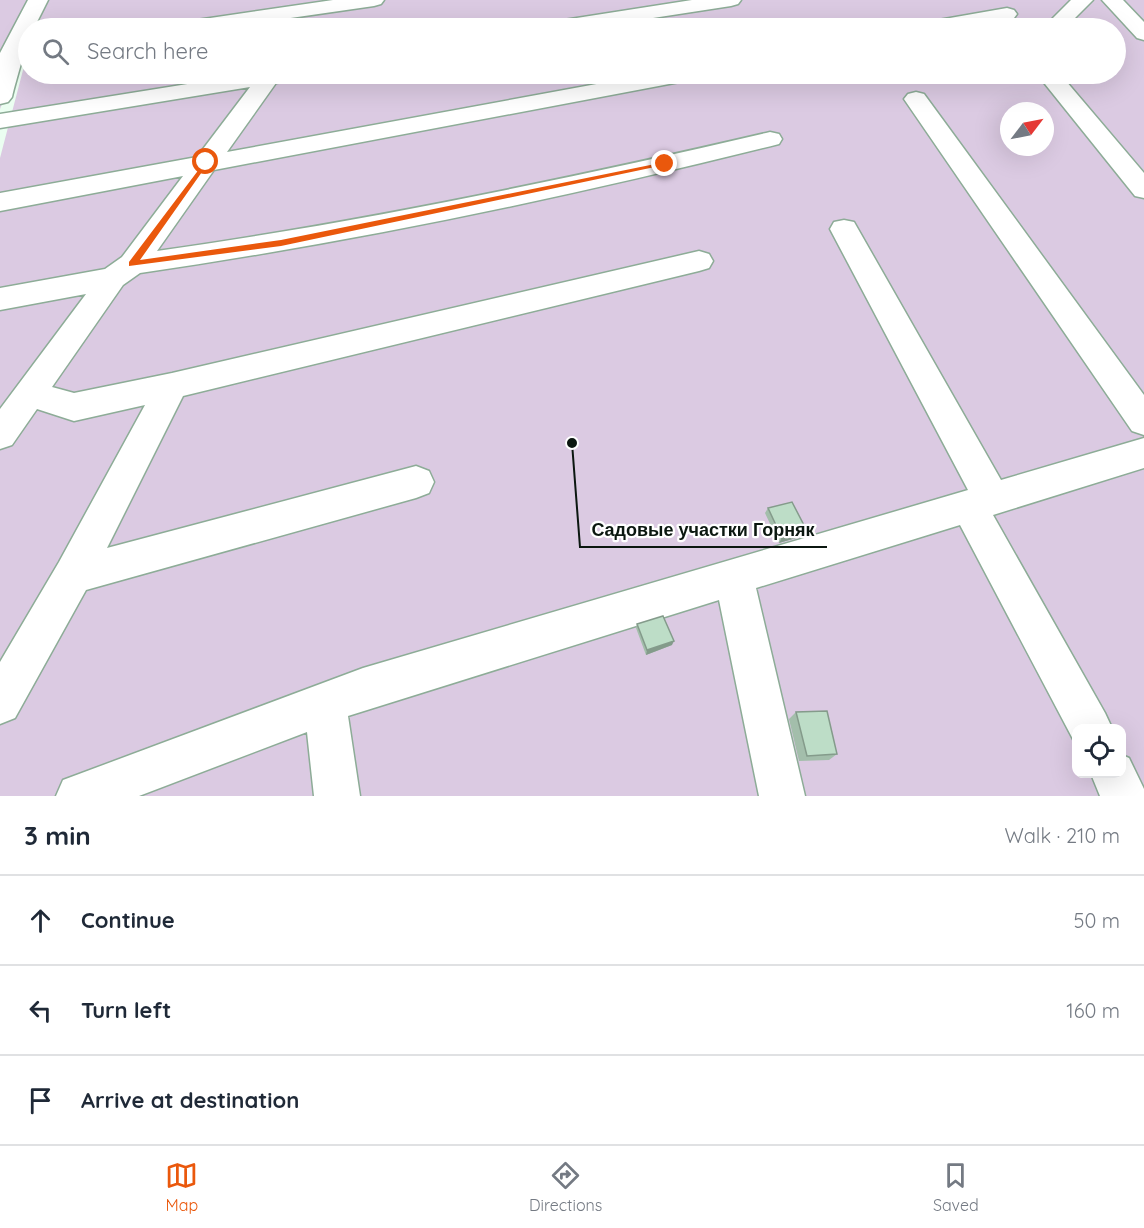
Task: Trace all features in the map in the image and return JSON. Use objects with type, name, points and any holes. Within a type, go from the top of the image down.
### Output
[{"type":"lane","points":[[32,18],[38,0]]},
{"type":"lane","points":[[261,18],[374,0]]},
{"type":"lane","points":[[615,18],[731,0]]},
{"type":"lane","points":[[1064,18],[1083,0]]},
{"type":"lane","points":[[1112,0],[1144,34]]},
{"type":"lane","points":[[964,18],[1005,7]]},
{"type":"lane","points":[[0,97],[18,56]]},
{"type":"lane","points":[[0,121],[218,84]]},
{"type":"lane","points":[[0,435],[206,162],[269,84]]},
{"type":"lane","points":[[0,202],[634,84]]},
{"type":"lane","points":[[1056,84],[1144,190]]},
{"type":"lane","points":[[916,99],[1144,421]]},
{"type":"lane","points":[[0,299],[123,271],[281,243],[665,164],[770,139]]},
{"type":"lane","points":[[844,229],[981,502],[1088,724]]},
{"type":"lane","points":[[30,394],[75,407],[699,261]]},
{"type":"lane","points":[[0,703],[74,575],[172,386]]},
{"type":"lane","points":[[90,794],[363,689],[1144,453]]},
{"type":"lane","points":[[74,575],[416,482]]},
{"type":"lane","points":[[734,578],[782,796]]},
{"type":"lane","points":[[325,703],[337,796]]},
{"type":"lane","points":[[1115,778],[1124,796]]},
{"type":"shaded area","points":[[0,0],[45,0],[37,18],[18,18],[18,63],[0,109]]},
{"type":"shaded area","points":[[47,0],[1144,0],[1144,796],[0,796],[0,158],[19,84],[1126,84],[1126,18],[41,18]]},
{"type":"building","points":[[792,502],[807,531],[782,538],[768,508]]},
{"type":"building","points":[[663,616],[674,641],[647,650],[637,624]]},
{"type":"building","points":[[827,711],[837,754],[807,756],[796,712]]},
{"type":"place","name":"Садовые участки Горняк","points":[[572,443]]},
{"type":"route","points":[[206,162],[132,264],[281,243],[665,164]]}]
